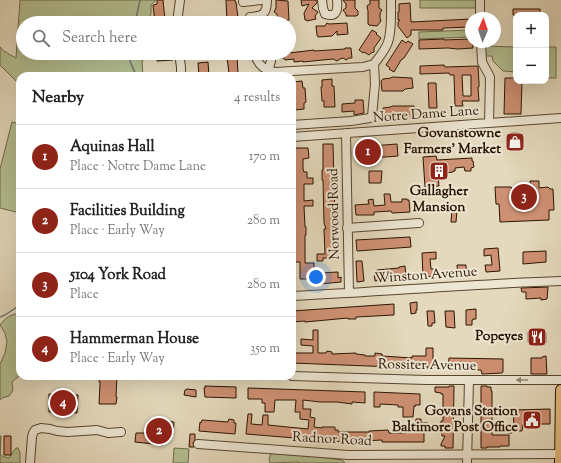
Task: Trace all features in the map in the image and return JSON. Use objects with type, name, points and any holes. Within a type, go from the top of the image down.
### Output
[{"type":"main road","points":[[560,458],[561,390]]},
{"type":"street","points":[[178,16],[180,0]]},
{"type":"street","points":[[243,2],[262,0]]},
{"type":"street","points":[[264,16],[267,0]]},
{"type":"street","points":[[322,0],[325,14],[330,15],[335,14],[337,10],[337,0]]},
{"type":"street","points":[[257,60],[268,71],[275,72],[290,72],[374,64],[388,43],[391,0]]},
{"type":"street","points":[[480,0],[480,12]]},
{"type":"street","points":[[481,48],[482,62],[490,77],[489,123]]},
{"type":"street","points":[[180,60],[182,72]]},
{"type":"street","points":[[268,71],[271,60]]},
{"type":"street","points":[[296,125],[351,121],[370,118],[372,116],[374,90],[374,64]]},
{"type":"street","name":"Notre Dame Lane","points":[[296,137],[561,118]]},
{"type":"street","name":"Norwood Road","points":[[346,133],[349,294]]},
{"type":"street","points":[[347,228],[419,223]]},
{"type":"street","name":"Winston Avenue","points":[[296,296],[561,281]]},
{"type":"street","name":"Rossiter Avenue","points":[[296,376],[426,380],[561,380]]},
{"type":"street","points":[[467,459],[469,380]]},
{"type":"street","points":[[30,463],[32,437],[33,433],[38,428],[68,432],[97,430],[108,433],[121,432]]},
{"type":"street","name":"Radnor Road","points":[[198,444],[404,459],[560,458]]},
{"type":"green space","points":[[20,0],[156,0],[151,5],[150,16],[19,16]]},
{"type":"green space","points":[[420,0],[478,0],[478,8],[420,8]]},
{"type":"green space","points":[[465,30],[465,37],[419,39],[419,32]]},
{"type":"green space","points":[[0,47],[16,58],[16,60],[143,60],[142,61],[143,72],[16,72],[16,81],[0,65]]},
{"type":"green space","points":[[513,47],[513,72],[503,71],[493,61],[492,56],[484,56],[484,48]]},
{"type":"green space","points":[[549,47],[556,47],[556,78],[549,78]]},
{"type":"green space","points":[[12,122],[16,123],[16,212],[0,208],[0,169]]},
{"type":"green space","points":[[16,314],[16,378],[12,382],[13,390],[9,396],[0,400],[0,364],[5,353],[7,342],[5,333],[0,325],[8,317]]},
{"type":"green space","points":[[16,448],[18,448],[20,453],[20,463],[0,463],[0,454],[9,458]]},
{"type":"green space","points":[[174,448],[189,449],[188,463],[173,463]]},
{"type":"green space","points":[[273,453],[342,460],[345,463],[270,463],[270,455]]},
{"type":"building","points":[[157,0],[163,0],[165,16],[154,16],[153,5],[157,4]]},
{"type":"building","points":[[226,0],[235,0],[238,16],[227,16]]},
{"type":"building","points":[[276,0],[288,1],[289,16],[277,16],[274,12],[276,8]]},
{"type":"building","points":[[301,0],[317,0],[317,3],[312,8],[318,12],[315,16],[316,19],[305,20],[304,13],[309,4],[302,6]]},
{"type":"building","points":[[343,0],[355,0],[355,8],[358,11],[358,15],[346,16],[343,10],[346,8],[346,4]]},
{"type":"building","points":[[370,0],[379,0],[379,8],[382,10],[380,13],[381,21],[377,26],[368,24],[367,6],[370,4]]},
{"type":"building","points":[[410,3],[411,22],[465,19],[465,27],[443,28],[443,30],[411,30],[411,35],[407,38],[398,26],[398,22],[400,20],[398,20],[399,4]]},
{"type":"building","points":[[513,9],[540,9],[540,12],[513,12]]},
{"type":"building","points":[[327,23],[347,23],[348,34],[337,35],[337,31],[332,36],[318,37],[316,26],[325,26]]},
{"type":"building","points":[[372,30],[381,38],[374,48],[374,52],[369,55],[359,50]]},
{"type":"building","points":[[465,39],[465,48],[473,48],[419,49],[419,40]]},
{"type":"building","points":[[402,40],[406,43],[408,41],[413,44],[394,72],[386,65]]},
{"type":"building","points":[[351,48],[352,58],[346,60],[343,58],[337,61],[333,59],[294,62],[294,60],[296,60],[296,52]]},
{"type":"building","points":[[227,60],[237,60],[238,72],[229,72]]},
{"type":"building","points":[[208,62],[209,72],[199,72],[198,63]]},
{"type":"building","points":[[420,66],[478,66],[479,101],[462,101],[463,106],[455,106],[454,75],[450,75],[449,73],[420,74]],"holes":[[[462,75],[471,75],[471,96],[463,96]]]},
{"type":"building","points":[[392,77],[412,78],[413,88],[405,89],[403,91],[382,91],[381,81]]},
{"type":"building","points":[[505,78],[513,78],[513,84],[522,84],[521,114],[504,114]]},
{"type":"building","points":[[332,79],[332,86],[334,86],[335,107],[324,107],[324,101],[322,101],[322,80]]},
{"type":"building","points":[[302,81],[303,88],[305,88],[306,102],[304,103],[304,109],[296,110],[296,82]]},
{"type":"building","points":[[428,83],[436,83],[437,108],[429,108]]},
{"type":"building","points":[[355,100],[363,100],[364,113],[354,115],[354,111],[342,112],[342,104],[355,103]]},
{"type":"building","points":[[392,106],[414,106],[415,116],[414,118],[395,120],[390,120],[388,117],[383,118],[383,108]]},
{"type":"building","points":[[511,133],[518,133],[518,140],[511,140]]},
{"type":"building","points":[[323,144],[333,144],[336,258],[323,258],[323,261],[317,261],[317,254],[325,254],[324,229],[326,229],[324,223],[322,180]]},
{"type":"building","points":[[397,144],[398,156],[359,159],[358,147]]},
{"type":"building","points":[[296,148],[308,148],[309,158],[303,159],[303,169],[304,172],[307,172],[307,178],[313,178],[313,184],[304,184],[304,201],[313,200],[313,206],[304,206],[306,227],[305,263],[314,263],[314,270],[309,272],[309,279],[300,279],[300,262],[296,262]]},
{"type":"building","name":"Gallagher Mansion","points":[[436,156],[437,160],[472,158],[474,167],[471,168],[471,171],[465,171],[464,167],[455,168],[455,171],[453,172],[438,174],[439,186],[425,187],[423,157]]},
{"type":"building","points":[[369,171],[382,171],[381,183],[369,183]]},
{"type":"building","points":[[530,181],[539,181],[539,188],[548,187],[553,189],[554,210],[549,210],[549,220],[500,222],[499,204],[496,204],[495,187],[511,187],[512,189],[531,188]]},
{"type":"building","points":[[384,194],[390,194],[391,202],[402,202],[402,199],[409,200],[410,212],[392,213],[391,211],[374,212],[374,215],[356,215],[355,205],[369,204],[368,200],[373,199],[374,206],[385,205]]},
{"type":"building","points":[[452,210],[457,210],[456,222],[451,222]]},
{"type":"building","points":[[410,237],[411,247],[357,251],[356,240]]},
{"type":"building","points":[[498,248],[500,271],[486,272],[485,265],[492,265],[491,255],[484,256],[484,249]]},
{"type":"building","points":[[546,251],[546,262],[523,264],[523,252]]},
{"type":"building","points":[[436,252],[436,259],[430,259],[431,269],[437,269],[437,276],[423,277],[422,253]]},
{"type":"building","points":[[356,261],[362,261],[364,281],[357,282]]},
{"type":"building","points":[[457,265],[466,265],[469,277],[458,277]]},
{"type":"building","points":[[405,266],[406,278],[382,279],[375,281],[374,272],[377,270]]},
{"type":"building","points":[[338,272],[338,278],[341,277],[341,282],[320,284],[319,273]]},
{"type":"building","points":[[548,287],[547,299],[541,300],[541,298],[526,299],[526,292],[522,292],[521,288]]},
{"type":"building","points":[[417,302],[416,313],[411,314],[410,303]]},
{"type":"building","points":[[394,304],[394,315],[356,317],[356,319],[348,318],[296,322],[296,311]]},
{"type":"building","points":[[476,309],[476,319],[472,320],[472,325],[466,325],[466,310]]},
{"type":"building","points":[[427,311],[434,311],[435,323],[432,323],[432,326],[428,326]]},
{"type":"building","points":[[445,311],[454,311],[455,328],[446,327]]},
{"type":"building","points":[[313,330],[318,330],[318,353],[326,353],[327,351],[332,352],[332,354],[356,353],[365,356],[375,356],[375,353],[382,354],[382,356],[412,358],[412,356],[426,356],[426,348],[433,348],[433,359],[436,359],[436,367],[433,367],[433,369],[428,369],[428,367],[419,368],[296,363],[296,353],[313,353],[313,346],[301,345],[301,339],[313,340]]},
{"type":"building","name":"Popeyes","points":[[528,332],[546,333],[546,343],[528,342]]},
{"type":"building","points":[[546,356],[547,374],[531,374],[531,358],[542,358]]},
{"type":"building","points":[[449,358],[503,359],[503,372],[482,374],[481,370],[448,369]]},
{"type":"building","points":[[99,380],[117,380],[116,404],[99,404]]},
{"type":"building","points":[[205,386],[236,387],[236,398],[205,397]]},
{"type":"building","points":[[454,386],[453,448],[445,448],[445,446],[441,446],[445,436],[442,436],[441,421],[443,421],[443,394],[435,392],[435,387]]},
{"type":"building","points":[[481,386],[491,387],[492,391],[492,435],[509,435],[509,446],[481,448]]},
{"type":"building","points":[[248,388],[365,392],[365,403],[352,402],[352,404],[303,400],[303,409],[311,409],[310,417],[315,418],[314,427],[335,427],[335,430],[338,430],[338,432],[369,432],[388,430],[389,433],[406,433],[406,431],[415,431],[416,419],[421,419],[421,423],[428,423],[428,428],[424,428],[424,442],[382,442],[382,440],[344,442],[246,434],[248,414],[252,414],[251,424],[262,425],[263,415],[268,415],[268,425],[308,429],[309,420],[300,419],[300,412],[295,412],[296,400],[275,400],[274,412],[265,412],[265,403],[262,403],[262,399],[248,399]]},
{"type":"building","points":[[185,390],[196,390],[196,397],[184,395]]},
{"type":"building","points":[[374,392],[420,394],[420,405],[414,406],[413,417],[403,417],[403,407],[398,407],[398,405],[380,404],[380,407],[374,407]]},
{"type":"building","points":[[49,394],[71,396],[78,395],[77,413],[56,411],[49,412]]},
{"type":"building","name":"Govans Station Baltimore Post Office","points":[[550,409],[550,424],[523,424],[522,431],[512,431],[512,433],[508,433],[508,425],[514,425],[513,410]]},
{"type":"building","points":[[229,419],[234,420],[234,423],[236,423],[235,434],[199,431],[200,422],[201,423],[202,420],[228,422]]},
{"type":"building","points":[[149,420],[174,422],[173,435],[164,434],[163,445],[135,442],[136,433],[145,433],[146,425],[149,425]]},
{"type":"building","points":[[190,434],[195,434],[195,440],[193,443],[194,447],[189,447]]},
{"type":"building","points":[[4,436],[11,436],[11,455],[4,455]]},
{"type":"waterway","points":[[137,16],[140,0]]},
{"type":"waterway","points":[[129,60],[134,72]]},
{"type":"waterway","points":[[0,317],[16,308]]},
{"type":"place","name":"Govanstowne Farmers' Market","points":[[515,142]]},
{"type":"place","name":"Aquinas Hall","points":[[368,152]]},
{"type":"place","name":"Gallagher Mansion","points":[[439,171]]},
{"type":"place","name":"5104 York Road","points":[[524,197]]},
{"type":"place","name":"Popeyes","points":[[537,337]]},
{"type":"place","name":"Hammerman House","points":[[63,403]]},
{"type":"place","name":"Govans Station Baltimore Post Office","points":[[532,420]]},
{"type":"place","name":"Facilities Building","points":[[159,431]]}]
